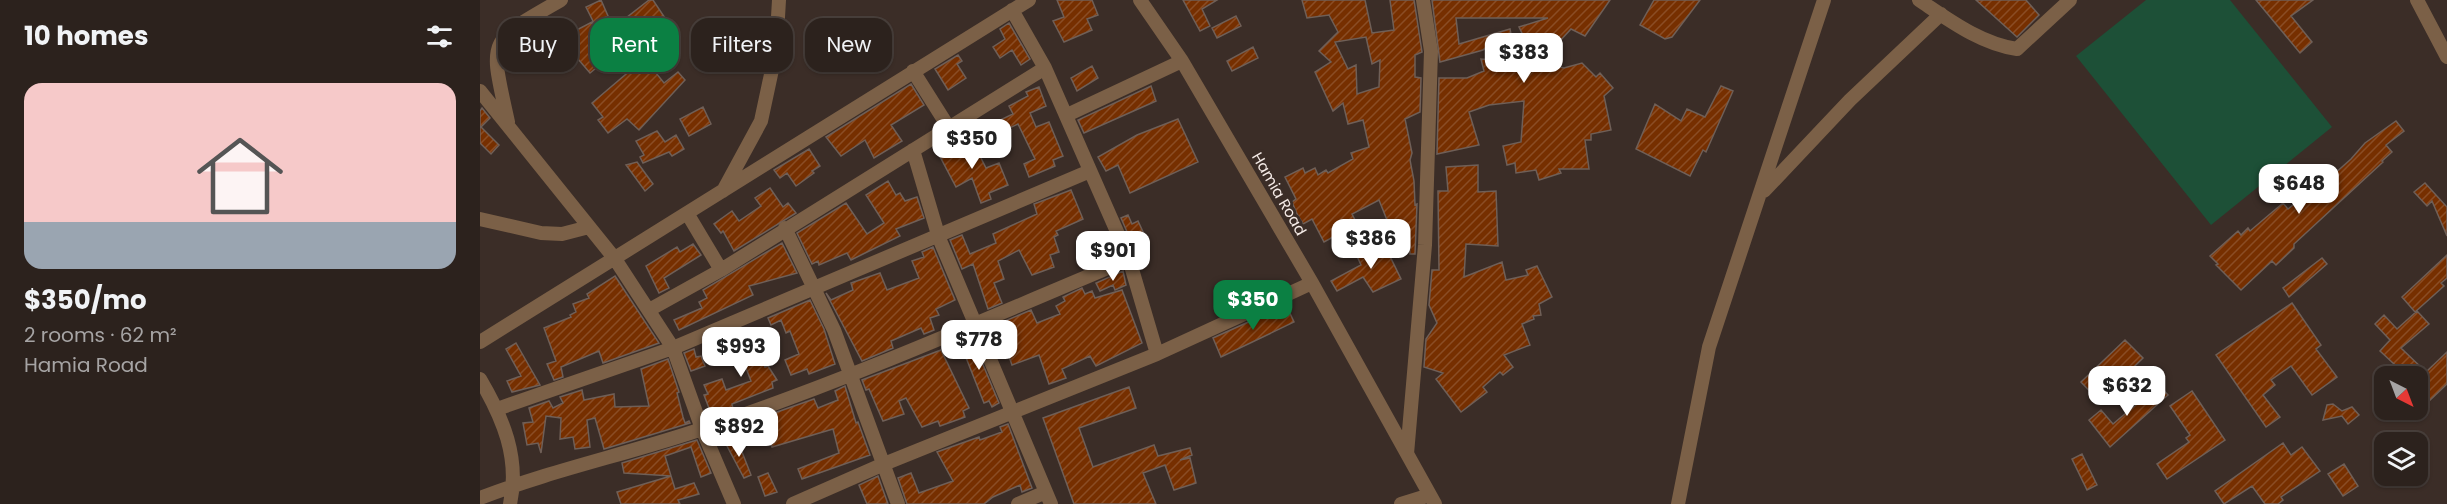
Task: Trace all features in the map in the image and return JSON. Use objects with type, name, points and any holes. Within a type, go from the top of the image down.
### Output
[{"type":"street","points":[[509,127],[495,62],[497,49],[503,38],[517,24],[561,0]]},
{"type":"street","points":[[723,191],[761,121],[776,51],[779,0]]},
{"type":"street","points":[[480,342],[1029,0]]},
{"type":"street","name":"Hamia Road","points":[[1140,0],[1182,61],[1312,283],[1432,500]]},
{"type":"street","points":[[1407,454],[1426,222],[1431,51],[1423,0]]},
{"type":"street","points":[[1678,504],[1709,347],[1824,0]]},
{"type":"street","points":[[1919,0],[2000,47],[2017,49],[2070,0]]},
{"type":"street","points":[[2417,0],[2447,57]]},
{"type":"street","points":[[1012,10],[1045,68],[1067,115],[1129,260],[1157,354]]},
{"type":"street","points":[[1761,194],[1850,100],[1941,14]]},
{"type":"street","points":[[1067,115],[1182,61]]},
{"type":"street","points":[[649,310],[721,270],[1045,68]]},
{"type":"street","points":[[914,71],[949,128]]},
{"type":"street","points":[[480,91],[615,259],[673,348],[702,429],[734,504]]},
{"type":"street","points":[[913,150],[939,238],[1048,498],[1018,504]]},
{"type":"street","points":[[497,409],[673,348],[814,287],[939,238],[1090,171]]},
{"type":"street","points":[[687,213],[721,270]]},
{"type":"street","points":[[480,219],[541,234],[562,234],[589,226]]},
{"type":"street","points":[[785,228],[814,287],[851,374],[898,504]]},
{"type":"street","points":[[480,498],[514,484],[702,429],[851,374],[1129,260]]},
{"type":"street","points":[[793,504],[884,464],[1014,414],[1157,354],[1312,283]]},
{"type":"street","points":[[480,379],[497,409],[511,447],[514,484],[510,504]]},
{"type":"street","points":[[1401,504],[1432,500]]},
{"type":"green space","points":[[2146,0],[2230,0],[2332,127],[2211,225],[2076,56]]},
{"type":"building","points":[[601,0],[608,16],[592,18],[586,7]]},
{"type":"building","points":[[649,0],[653,0],[665,18],[626,18]]},
{"type":"building","points":[[1057,0],[1092,0],[1098,15],[1087,19],[1092,30],[1064,42],[1053,21],[1064,17]]},
{"type":"building","points":[[1183,0],[1217,0],[1202,9],[1210,26],[1200,31]]},
{"type":"building","points":[[1302,0],[1365,0],[1372,33],[1394,30],[1390,0],[1414,0],[1422,52],[1415,55],[1415,77],[1421,78],[1420,112],[1405,119],[1412,153],[1410,160],[1415,205],[1417,204],[1415,254],[1410,254],[1409,228],[1393,235],[1379,200],[1352,214],[1355,220],[1347,224],[1350,228],[1324,242],[1312,219],[1303,224],[1297,214],[1292,202],[1296,199],[1285,177],[1303,168],[1305,173],[1315,168],[1318,175],[1326,170],[1328,173],[1353,159],[1351,153],[1369,147],[1363,120],[1348,124],[1343,103],[1333,111],[1315,72],[1331,62],[1319,51],[1338,32],[1329,15],[1307,18]],"holes":[[[1366,37],[1372,64],[1380,60],[1379,87],[1357,94],[1356,65],[1348,69],[1335,42]]]},
{"type":"building","points":[[1432,0],[1610,0],[1585,36],[1571,29],[1558,43],[1561,46],[1542,63],[1564,68],[1582,63],[1596,77],[1600,73],[1613,88],[1604,96],[1611,130],[1591,134],[1591,140],[1585,140],[1589,169],[1559,169],[1561,173],[1539,180],[1536,170],[1516,173],[1515,163],[1507,165],[1503,146],[1521,142],[1524,101],[1489,105],[1469,112],[1479,145],[1437,154],[1439,78],[1467,78],[1484,71],[1481,59],[1536,62],[1519,27],[1548,18],[1456,18],[1459,44],[1510,29],[1511,34],[1483,50],[1440,62]]},
{"type":"building","points":[[1654,0],[1700,0],[1672,37],[1665,39],[1640,25]]},
{"type":"building","points":[[1976,0],[2026,0],[2039,15],[2017,37]]},
{"type":"building","points":[[2256,0],[2313,0],[2291,16],[2312,42],[2300,53]]},
{"type":"building","points":[[1236,16],[1241,26],[1217,38],[1212,28]]},
{"type":"building","points":[[590,23],[591,72],[578,59],[578,29]]},
{"type":"building","points":[[1009,23],[1030,59],[1021,65],[1012,50],[1000,58],[993,47],[1005,39],[1000,29]]},
{"type":"building","points":[[1253,47],[1258,58],[1232,71],[1227,61]]},
{"type":"building","points":[[958,55],[962,61],[957,64],[966,78],[948,90],[935,69]]},
{"type":"building","points":[[1092,66],[1098,78],[1077,91],[1071,78]]},
{"type":"building","points":[[628,72],[655,72],[664,83],[678,72],[685,80],[639,130],[627,119],[608,133],[598,120],[603,117],[592,103]]},
{"type":"building","points":[[911,84],[924,105],[891,125],[902,141],[874,158],[865,140],[841,156],[826,137]]},
{"type":"building","points":[[1151,86],[1156,101],[1084,133],[1078,120]]},
{"type":"building","points":[[1721,86],[1733,91],[1706,152],[1703,150],[1690,176],[1636,149],[1655,104],[1681,121],[1687,109],[1705,117]]},
{"type":"building","points":[[1039,87],[1046,106],[1030,113],[1036,127],[1049,122],[1063,156],[1053,160],[1055,166],[1029,177],[1024,164],[1035,159],[1018,124],[980,142],[975,132],[1013,114],[1009,106],[1028,96],[1026,92]]},
{"type":"building","points":[[703,107],[711,124],[689,136],[680,119]]},
{"type":"building","points":[[482,108],[490,118],[481,127],[499,145],[491,154],[480,143],[480,111]]},
{"type":"building","points":[[1178,119],[1198,162],[1130,193],[1118,165],[1106,171],[1098,157],[1137,135]]},
{"type":"building","points":[[2396,121],[2404,131],[2386,145],[2392,152],[2294,244],[2294,248],[2276,265],[2272,261],[2241,290],[2216,265],[2218,264],[2210,256],[2238,231],[2241,235],[2248,228],[2250,231],[2283,203],[2288,209],[2311,190],[2309,187],[2317,180],[2319,182],[2331,173],[2333,175],[2365,143]]},
{"type":"building","points":[[657,131],[665,142],[676,135],[684,149],[672,156],[669,152],[643,163],[640,157],[644,155],[636,141]]},
{"type":"building","points":[[953,139],[960,156],[976,148],[986,168],[999,163],[1008,185],[989,193],[991,199],[981,203],[972,178],[956,187],[935,147]]},
{"type":"building","points":[[809,149],[820,166],[812,171],[814,173],[796,186],[787,173],[780,178],[774,170]]},
{"type":"building","points":[[637,162],[653,184],[645,191],[626,165]]},
{"type":"building","points":[[1478,165],[1478,192],[1496,191],[1498,246],[1466,244],[1464,277],[1502,262],[1506,280],[1528,275],[1526,270],[1537,266],[1552,297],[1539,304],[1541,315],[1533,316],[1534,319],[1522,324],[1530,345],[1504,355],[1513,367],[1503,375],[1500,372],[1483,387],[1487,392],[1461,412],[1436,379],[1443,373],[1424,367],[1426,339],[1437,323],[1429,305],[1432,270],[1439,270],[1438,191],[1448,191],[1446,167]]},
{"type":"building","points":[[888,181],[896,195],[900,193],[905,201],[917,197],[924,218],[896,229],[900,236],[851,260],[847,253],[819,265],[818,261],[812,264],[797,233],[846,203],[867,234],[884,223],[866,195]]},
{"type":"building","points":[[2425,183],[2447,207],[2447,236],[2432,201],[2427,206],[2414,192]]},
{"type":"building","points":[[770,188],[783,207],[788,203],[796,213],[734,251],[723,231],[721,233],[714,224],[732,211],[739,221],[761,206],[755,198]]},
{"type":"building","points":[[1071,190],[1083,219],[1056,231],[1058,235],[1054,237],[1059,252],[1050,255],[1054,267],[1032,275],[1019,250],[998,261],[1004,279],[994,283],[1002,303],[988,309],[973,264],[962,269],[950,240],[962,235],[970,254],[996,243],[993,234],[1037,214],[1034,204]]},
{"type":"building","points":[[1128,215],[1132,224],[1138,221],[1144,234],[1131,241],[1121,218]]},
{"type":"building","points":[[1383,242],[1401,279],[1373,292],[1363,277],[1337,291],[1331,281],[1361,265],[1357,256]]},
{"type":"building","points":[[782,243],[797,273],[749,286],[753,295],[679,330],[674,320],[702,308],[699,302],[707,298],[703,290]]},
{"type":"building","points":[[693,244],[701,255],[664,278],[669,288],[659,293],[646,266],[677,247],[680,252]]},
{"type":"building","points":[[933,247],[955,300],[936,309],[939,315],[930,318],[934,330],[924,334],[921,328],[891,341],[893,348],[862,361],[826,293],[831,300],[853,290],[851,283],[880,273],[887,290],[919,278],[912,261],[924,257],[922,252]]},
{"type":"building","points":[[2447,255],[2447,278],[2441,283],[2444,286],[2415,312],[2402,297]]},
{"type":"building","points":[[2322,258],[2327,264],[2289,297],[2283,288]]},
{"type":"building","points":[[1123,271],[1126,285],[1115,290],[1113,285],[1100,291],[1096,283]]},
{"type":"building","points":[[615,276],[659,343],[603,363],[599,351],[561,367],[563,377],[554,380],[547,364],[556,361],[544,328],[571,317],[570,315],[576,312],[573,304],[589,298],[587,294]]},
{"type":"building","points":[[1082,288],[1085,294],[1092,291],[1095,298],[1122,290],[1142,343],[1096,366],[1090,356],[1062,369],[1066,378],[1049,384],[1039,355],[1012,365],[1001,334],[995,337],[991,327],[1031,310],[1037,323],[1060,314],[1056,306],[1065,301],[1063,297]]},
{"type":"building","points":[[810,300],[824,329],[835,364],[809,374],[807,369],[791,375],[785,360],[799,354],[790,331],[786,333],[781,320],[771,325],[768,318]]},
{"type":"building","points":[[2292,303],[2321,345],[2316,349],[2337,377],[2312,395],[2291,366],[2271,380],[2275,385],[2263,395],[2280,417],[2266,427],[2216,355]]},
{"type":"building","points":[[1286,305],[1294,322],[1221,357],[1213,338]]},
{"type":"building","points":[[2417,311],[2429,324],[2401,348],[2420,366],[2396,366],[2380,351],[2390,340],[2375,324],[2384,315],[2397,329]]},
{"type":"building","points":[[748,331],[765,367],[768,366],[777,380],[772,382],[773,388],[732,404],[733,409],[712,416],[704,395],[708,394],[704,385],[722,379],[726,390],[751,381],[739,350],[732,354],[726,344]]},
{"type":"building","points":[[971,336],[999,403],[992,407],[989,401],[984,403],[959,340]]},
{"type":"building","points":[[2125,340],[2143,358],[2099,401],[2081,382]]},
{"type":"building","points":[[516,343],[540,385],[512,392],[507,381],[521,376],[506,349]]},
{"type":"building","points":[[694,349],[696,357],[701,356],[705,366],[691,371],[684,353]]},
{"type":"building","points":[[941,350],[969,408],[963,411],[965,417],[940,426],[938,421],[922,427],[906,398],[899,401],[904,414],[883,421],[869,389],[866,390],[862,380]]},
{"type":"building","points":[[2447,352],[2447,384],[2428,402],[2428,370]]},
{"type":"building","points":[[668,359],[679,392],[677,393],[685,423],[689,421],[690,423],[604,449],[595,418],[587,420],[590,447],[575,449],[573,437],[560,439],[561,418],[546,416],[541,453],[538,443],[527,445],[523,423],[533,422],[529,408],[549,401],[553,408],[563,403],[560,397],[582,390],[584,400],[614,394],[615,407],[649,406],[641,369]]},
{"type":"building","points":[[2159,385],[2168,395],[2110,447],[2089,420],[2101,410],[2113,424]]},
{"type":"building","points":[[845,386],[856,423],[858,422],[870,455],[802,479],[798,469],[839,453],[833,429],[772,447],[763,417],[814,399],[818,408],[838,400],[835,391]]},
{"type":"building","points":[[1129,387],[1136,408],[1079,428],[1093,467],[1154,445],[1158,456],[1190,448],[1192,455],[1180,460],[1190,458],[1196,483],[1174,490],[1165,465],[1143,473],[1156,504],[1074,504],[1043,418]]},
{"type":"building","points":[[2192,391],[2225,440],[2167,479],[2157,464],[2189,442],[2186,438],[2190,435],[2170,406]]},
{"type":"building","points":[[2333,404],[2342,411],[2352,407],[2359,415],[2348,424],[2342,416],[2323,420],[2327,405]]},
{"type":"building","points":[[1008,424],[1032,488],[1022,492],[1020,485],[993,497],[984,504],[907,504],[898,478],[911,473],[919,493],[953,481],[937,452],[979,437],[980,440],[1002,432],[1000,427]]},
{"type":"building","points":[[737,439],[751,475],[744,478],[726,444]]},
{"type":"building","points":[[697,440],[711,473],[701,477],[691,447],[665,456],[671,476],[624,473],[622,463]]},
{"type":"building","points":[[2283,443],[2291,455],[2302,447],[2320,471],[2281,497],[2283,500],[2278,504],[2265,504],[2252,486],[2224,504],[2215,491]]},
{"type":"building","points":[[2082,454],[2097,485],[2087,490],[2072,459]]},
{"type":"building","points":[[2344,464],[2358,486],[2343,496],[2328,474]]},
{"type":"building","points":[[768,473],[777,492],[765,496],[758,477]]},
{"type":"building","points":[[671,476],[675,489],[694,483],[699,494],[678,500],[680,504],[621,504],[617,492]]},
{"type":"building","points":[[878,476],[888,504],[867,504],[859,485]]}]
